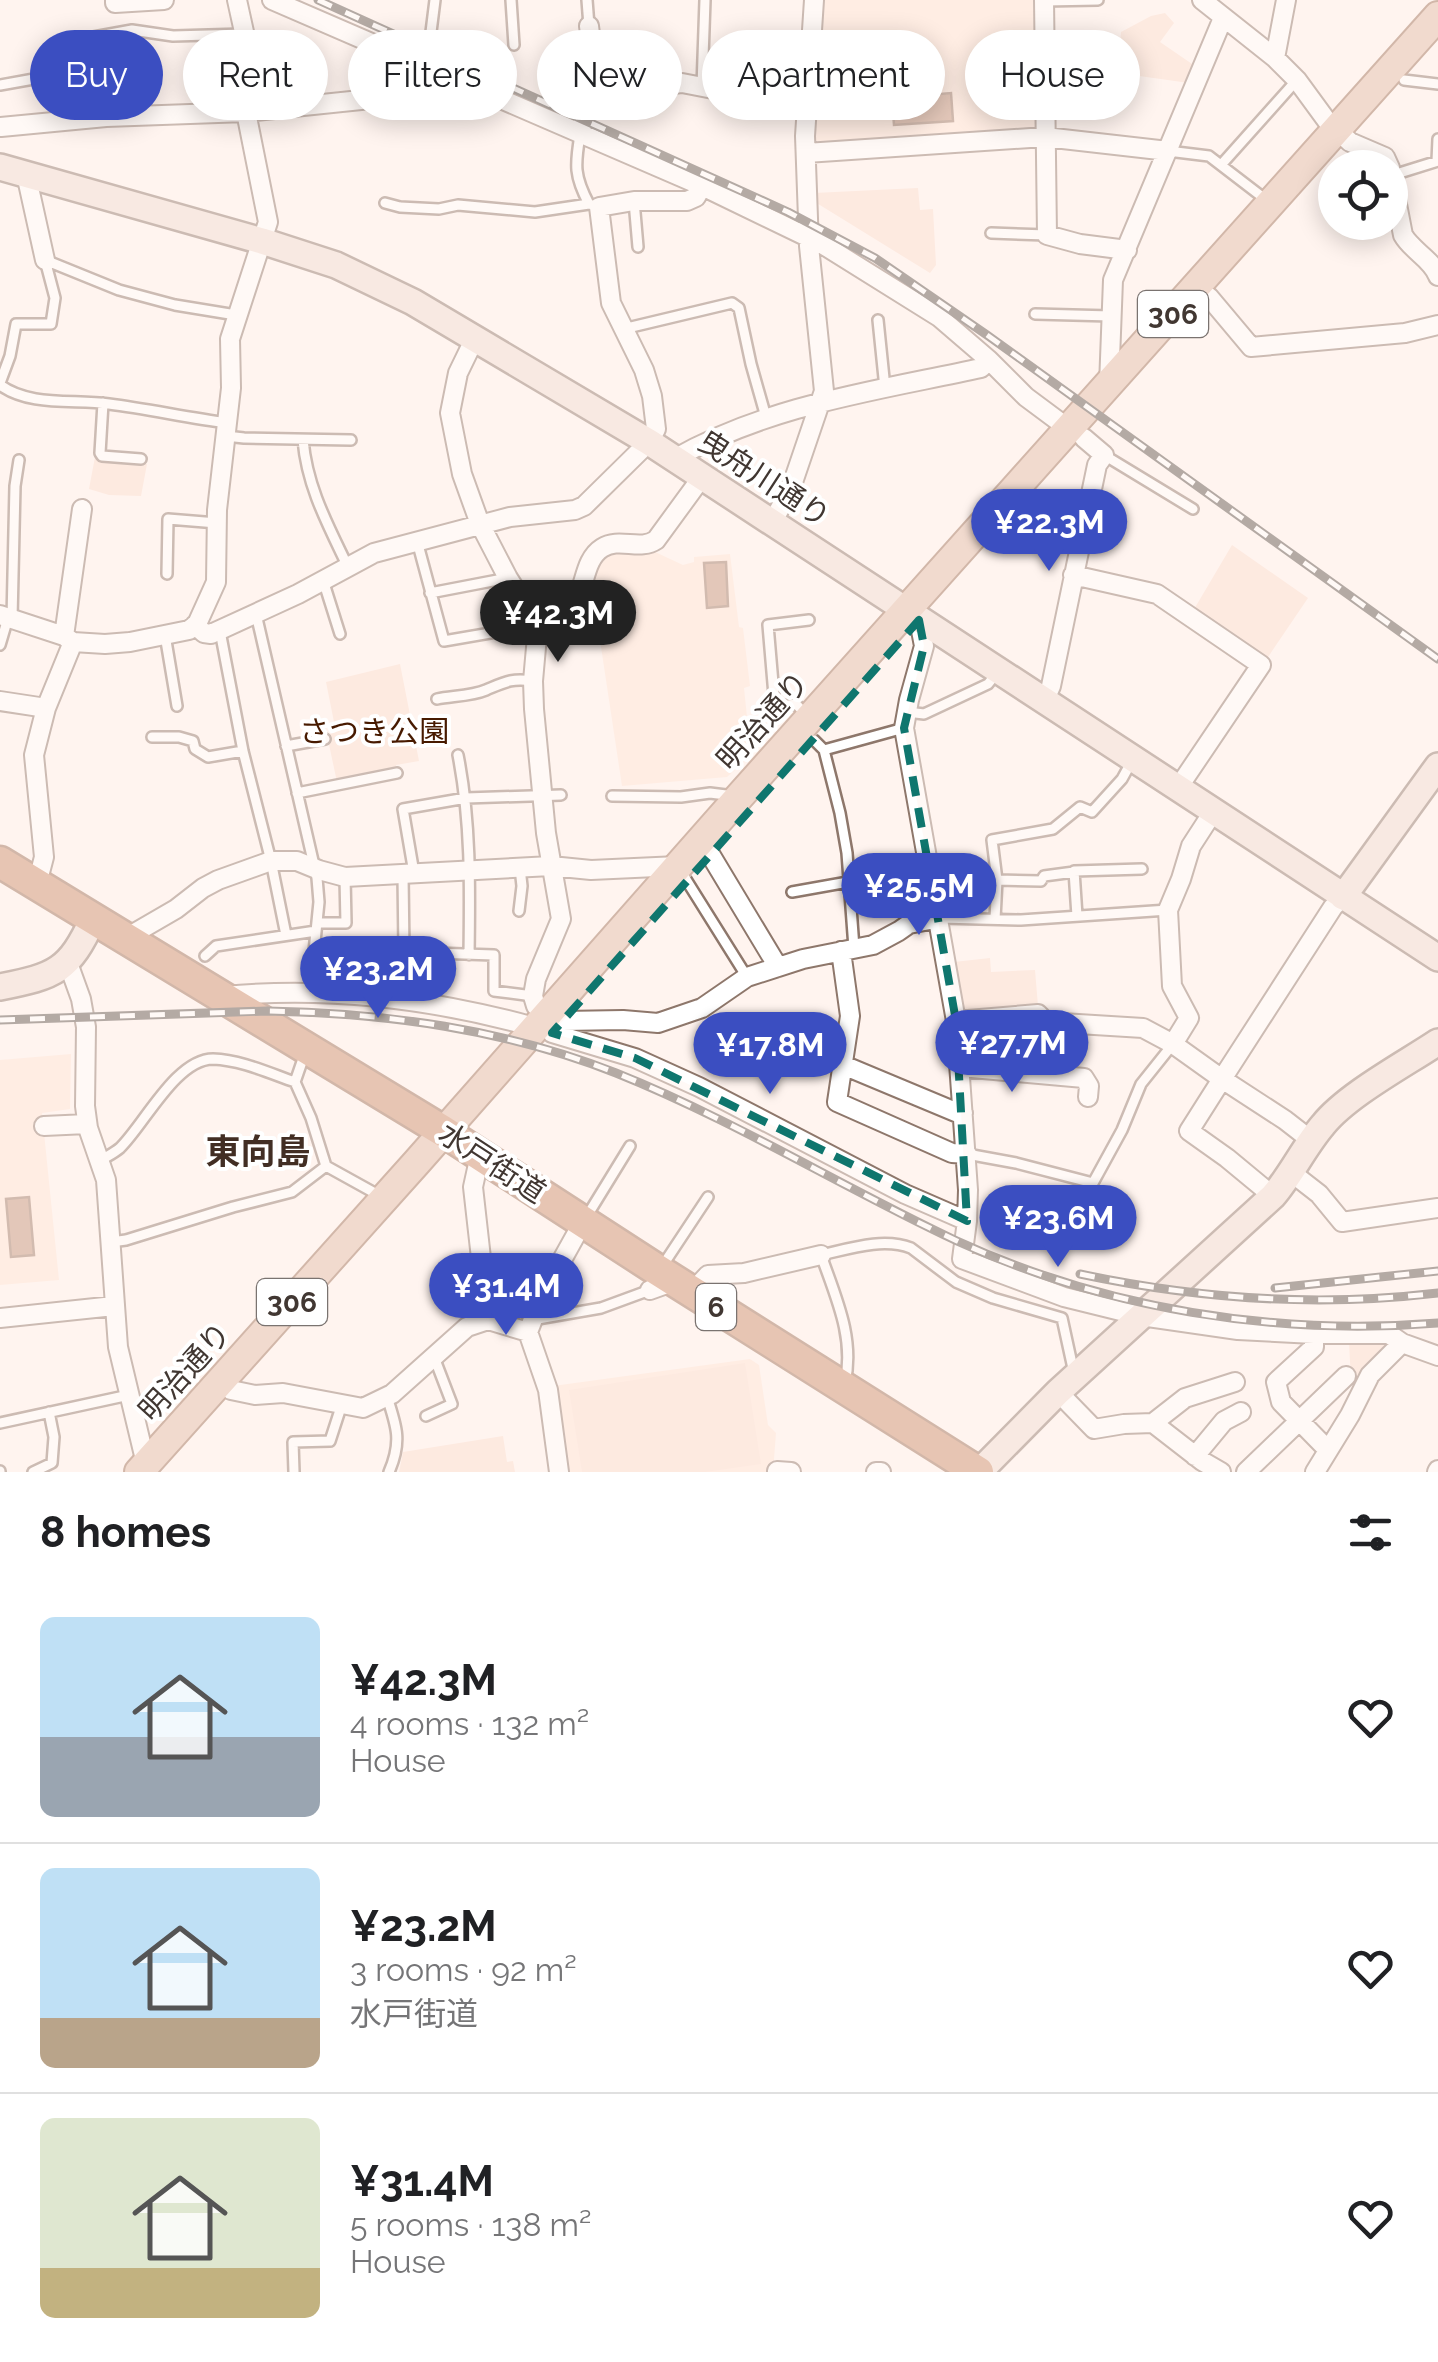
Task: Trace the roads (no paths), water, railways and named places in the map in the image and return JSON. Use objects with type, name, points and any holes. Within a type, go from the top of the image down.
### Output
[{"type":"highway","name":"水戸街道","points":[[0,862],[460,1142],[669,1284],[979,1472]]},
{"type":"main road","name":"明治通り","points":[[682,874],[710,854],[816,736],[912,615],[1086,441],[1343,136],[1438,16]]},
{"type":"main road","name":"明治通り","points":[[1086,441],[1109,385],[1272,204],[1404,80],[1438,41]]},
{"type":"main road","name":"明治通り","points":[[148,1470],[232,1390],[460,1142],[545,1018],[682,874],[738,797],[816,736]]},
{"type":"main road","name":"明治通り","points":[[148,1470],[384,1199],[460,1142]]},
{"type":"street","points":[[115,0],[164,0]]},
{"type":"street","points":[[238,0],[243,30]]},
{"type":"street","points":[[272,0],[348,33]]},
{"type":"street","points":[[812,30],[814,0]]},
{"type":"street","points":[[1202,0],[1275,58],[1343,136],[1371,150]]},
{"type":"street","points":[[1275,58],[1286,0]]},
{"type":"street","points":[[1044,1],[1045,30]]},
{"type":"street","points":[[1109,385],[1114,280],[1222,18]]},
{"type":"street","points":[[589,26],[590,30]]},
{"type":"street","points":[[682,83],[702,87]]},
{"type":"street","points":[[517,106],[702,186],[808,237],[885,281],[939,317],[1026,397],[1086,441],[1097,465],[1052,686],[1044,702]]},
{"type":"street","points":[[0,127],[183,113]]},
{"type":"street","points":[[7,617],[69,640],[105,644],[195,626],[216,582],[217,523],[231,388],[230,339],[268,222],[248,120]]},
{"type":"street","points":[[580,134],[584,120]]},
{"type":"street","points":[[772,523],[791,488],[824,391],[808,237],[807,120]]},
{"type":"street","points":[[1046,120],[1047,236],[1127,250]]},
{"type":"street","points":[[806,152],[1046,137],[1168,151]]},
{"type":"street","name":"曳舟川通り","points":[[0,166],[336,265],[475,338],[648,442],[1438,958]]},
{"type":"street","points":[[26,174],[45,260]]},
{"type":"street","points":[[195,626],[204,633],[220,631],[374,553],[510,517],[584,506],[648,442],[656,429],[644,370],[611,303],[594,205],[686,200],[696,197],[702,186]]},
{"type":"street","points":[[1406,240],[1435,268],[1438,276]]},
{"type":"street","points":[[1209,297],[1251,347],[1405,333],[1438,324]]},
{"type":"street","points":[[475,338],[458,373],[450,413],[462,474],[480,524],[538,625],[534,709],[552,795],[551,866],[561,919],[536,978],[545,1018]]},
{"type":"street","points":[[674,459],[709,439],[766,416],[981,368],[988,360]]},
{"type":"street","points":[[538,625],[563,614],[574,604],[589,565],[604,546],[648,546],[656,540],[702,477]]},
{"type":"street","points":[[37,884],[44,857],[34,756],[69,640],[82,509]]},
{"type":"street","points":[[1073,575],[1156,594],[1261,665],[1178,788]]},
{"type":"street","points":[[912,615],[924,646],[906,720],[961,1067],[967,1221],[962,1259],[1064,1297],[1141,1316],[1238,1330],[1388,1334],[1438,1356]]},
{"type":"street","points":[[0,700],[46,708]]},
{"type":"street","points":[[1273,1196],[1189,1131],[1333,907],[1438,766]]},
{"type":"street","points":[[1173,1044],[1189,1018],[1172,986],[1168,910],[1191,846],[1213,812]]},
{"type":"street","points":[[710,854],[778,967]]},
{"type":"street","points":[[126,938],[176,909],[202,888],[271,862],[297,861],[345,877],[551,866],[682,874]]},
{"type":"street","points":[[223,996],[310,992],[427,1000],[493,1015],[658,1023],[702,1008],[747,978],[873,944],[909,924],[940,918]]},
{"type":"street","points":[[0,987],[57,971],[68,963],[93,919]]},
{"type":"street","points":[[848,950],[850,1016],[837,1102],[952,1153],[966,1154]]},
{"type":"street","points":[[68,963],[86,1027],[87,1124],[106,1180],[118,1347],[148,1470]]},
{"type":"street","points":[[956,1021],[1038,1014],[1046,1022],[1143,1028],[1173,1044],[1312,1141]]},
{"type":"street","points":[[545,1018],[699,1087],[905,1194],[967,1221]]},
{"type":"street","points":[[979,1472],[1066,1384],[1273,1196],[1337,1111],[1438,1042]]},
{"type":"street","points":[[843,1065],[963,1113]]},
{"type":"street","points":[[961,1067],[1084,1078],[1089,1086],[1088,1097]]},
{"type":"street","points":[[44,1126],[87,1124]]},
{"type":"street","points":[[460,1142],[473,1187],[488,1320]]},
{"type":"street","points":[[1292,1173],[1319,1194],[1342,1222],[1438,1208]]},
{"type":"street","points":[[559,1472],[548,1390],[530,1326],[583,1222]]},
{"type":"street","points":[[669,1284],[708,1275],[744,1274],[821,1255]]},
{"type":"street","points":[[482,1274],[535,1270],[554,1273]]},
{"type":"street","points":[[0,1318],[114,1306]]},
{"type":"street","points":[[232,1390],[255,1395],[283,1393],[363,1408],[387,1397],[466,1327],[488,1320],[530,1326]]},
{"type":"street","points":[[1314,1334],[1314,1347],[1276,1382],[1281,1402],[1328,1450]]},
{"type":"street","points":[[1315,1472],[1370,1376],[1402,1342]]},
{"type":"street","points":[[1246,1472],[1346,1376]]},
{"type":"street","points":[[1066,1384],[1094,1429],[1153,1423],[1185,1398],[1235,1382]]},
{"type":"street","points":[[1197,1463],[1224,1421],[1241,1412]]},
{"type":"street","points":[[1153,1423],[1197,1463],[1221,1472]]},
{"type":"street","points":[[777,1471],[791,1472]]},
{"type":"lane","points":[[431,30],[435,0]]},
{"type":"lane","points":[[512,0],[513,30]]},
{"type":"lane","points":[[586,0],[589,26]]},
{"type":"lane","points":[[704,30],[705,0]]},
{"type":"lane","points":[[1044,1],[1098,0]]},
{"type":"lane","points":[[0,85],[56,76],[52,57],[55,44],[132,30],[183,36]]},
{"type":"lane","points":[[1221,164],[1297,80]]},
{"type":"lane","points":[[1404,80],[1438,84]]},
{"type":"lane","points":[[385,203],[400,207],[438,209],[458,205],[535,212],[594,205],[577,182],[580,134]]},
{"type":"lane","points":[[1408,166],[1437,160],[1438,139]]},
{"type":"lane","points":[[1168,151],[1210,156],[1272,204]]},
{"type":"lane","points":[[634,201],[638,247]]},
{"type":"lane","points":[[991,233],[1047,236]]},
{"type":"lane","points":[[45,260],[118,290],[236,316]]},
{"type":"lane","points":[[45,260],[55,298],[51,324],[16,324],[0,384],[15,393],[43,400],[104,403],[227,430],[303,440],[351,440]]},
{"type":"lane","points":[[623,329],[732,303],[739,308],[766,416]]},
{"type":"lane","points":[[1036,314],[1110,316]]},
{"type":"lane","points":[[878,320],[885,388]]},
{"type":"lane","points":[[104,403],[100,453],[141,459]]},
{"type":"lane","points":[[303,440],[315,498],[348,567]]},
{"type":"lane","points":[[1086,441],[1194,508]]},
{"type":"lane","points":[[0,645],[7,617],[19,460]]},
{"type":"lane","points":[[167,574],[168,519],[217,523]]},
{"type":"lane","points":[[417,541],[444,640],[538,625]]},
{"type":"lane","points":[[430,593],[508,578]]},
{"type":"lane","points":[[322,580],[340,634]]},
{"type":"lane","points":[[256,614],[320,902],[310,992]]},
{"type":"lane","points":[[809,620],[768,626],[775,707],[796,704],[816,736],[834,784],[847,853],[848,950]]},
{"type":"lane","points":[[220,631],[286,935]]},
{"type":"lane","points":[[165,635],[176,706]]},
{"type":"lane","points":[[816,736],[924,714],[988,684],[998,672]]},
{"type":"lane","points":[[437,699],[484,691],[494,684],[516,679],[533,681]]},
{"type":"lane","points":[[152,738],[193,740],[195,748],[208,757],[244,752]]},
{"type":"lane","points":[[286,746],[325,738]]},
{"type":"lane","points":[[458,755],[466,798],[469,955]]},
{"type":"lane","points":[[995,920],[997,880],[992,840],[1053,830],[1080,807],[1092,812],[1122,779],[1134,759]]},
{"type":"lane","points":[[297,793],[397,774]]},
{"type":"lane","points":[[404,952],[409,874],[403,809],[466,798],[552,795]]},
{"type":"lane","points":[[612,796],[738,797]]},
{"type":"lane","points":[[520,868],[520,911]]},
{"type":"lane","points":[[997,880],[1042,880],[1044,876],[1074,872],[1142,869]]},
{"type":"lane","points":[[1074,872],[1077,916]]},
{"type":"lane","points":[[682,874],[747,978]]},
{"type":"lane","points":[[206,956],[216,946],[346,923],[345,877]]},
{"type":"lane","points":[[792,892],[848,882]]},
{"type":"lane","points":[[940,918],[995,920],[1168,910]]},
{"type":"lane","points":[[314,950],[494,956],[494,991],[545,1018]]},
{"type":"lane","points":[[966,1154],[1093,1183],[1141,1084],[1173,1044]]},
{"type":"lane","points":[[307,1048],[295,1082],[326,1166],[384,1199]]},
{"type":"lane","points":[[100,1161],[120,1148],[151,1107],[190,1066],[209,1059],[238,1063],[295,1082]]},
{"type":"lane","points":[[583,1222],[630,1146]]},
{"type":"lane","points":[[111,1242],[292,1192],[326,1166]]},
{"type":"lane","points":[[530,1326],[600,1308],[669,1284],[708,1198]]},
{"type":"lane","points":[[844,1388],[849,1364],[847,1331],[821,1255],[878,1244],[911,1248],[956,1282],[1062,1318],[1066,1384]]},
{"type":"lane","points":[[956,1282],[962,1259]]},
{"type":"lane","points":[[426,1416],[452,1404],[434,1357]]},
{"type":"lane","points":[[0,1423],[130,1395]]},
{"type":"lane","points":[[387,1397],[398,1446],[390,1472]]},
{"type":"lane","points":[[294,1472],[292,1442],[330,1440],[342,1404]]},
{"type":"lane","points":[[33,1472],[52,1463],[54,1437],[48,1412]]},
{"type":"railway","points":[[318,0],[788,212],[875,258],[1438,659]]},
{"type":"railway","points":[[0,1020],[267,1011],[356,1015],[488,1035],[574,1058],[660,1091],[957,1241],[1072,1284],[1131,1300],[1253,1321],[1377,1326],[1438,1323]]},
{"type":"railway","points":[[1275,1288],[1438,1271]]},
{"type":"railway","points":[[1080,1274],[1124,1283],[1259,1298],[1348,1299],[1438,1293]]},
{"type":"district","name":"東向島","points":[[258,1152]]},
{"type":"park label","name":"さつき公園","points":[[374,732]]}]
